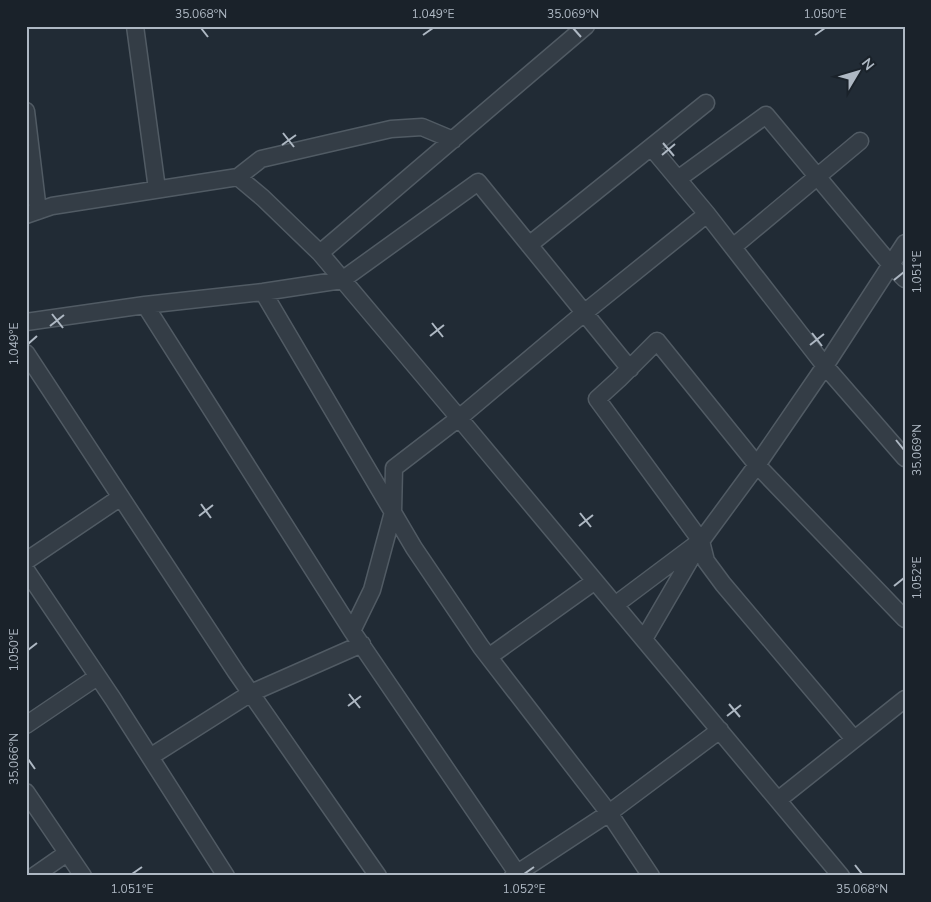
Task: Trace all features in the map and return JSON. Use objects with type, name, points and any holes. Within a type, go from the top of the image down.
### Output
[{"type":"street","points":[[135,26],[157,189]]},
{"type":"street","points":[[320,253],[586,26]]},
{"type":"street","points":[[529,245],[706,103]]},
{"type":"street","points":[[26,111],[32,213],[52,206],[238,177],[261,159],[391,129],[422,127],[453,140]]},
{"type":"street","points":[[678,179],[766,115],[891,265],[905,279]]},
{"type":"street","points":[[733,247],[860,141]]},
{"type":"street","points":[[651,147],[708,214],[825,366],[905,458]]},
{"type":"street","points":[[238,177],[263,198],[320,253],[841,876]]},
{"type":"street","points":[[26,322],[342,280],[478,182],[630,368]]},
{"type":"street","points":[[352,631],[372,590],[392,512],[394,468],[459,418],[584,312],[708,214]]},
{"type":"street","points":[[644,639],[701,541],[757,465],[825,366],[905,243]]},
{"type":"street","points":[[263,292],[414,548],[481,646],[608,813],[651,876]]},
{"type":"street","points":[[145,305],[352,631],[515,874],[608,813],[720,730]]},
{"type":"street","points":[[854,739],[723,584],[706,561],[701,541],[597,399],[657,341],[757,465],[904,617]]},
{"type":"street","points":[[26,352],[251,693],[378,876]]},
{"type":"street","points":[[26,561],[121,497]]},
{"type":"street","points":[[615,604],[701,541]]},
{"type":"street","points":[[26,570],[226,876]]},
{"type":"street","points":[[490,656],[595,581]]},
{"type":"street","points":[[150,757],[251,693],[362,644]]},
{"type":"street","points":[[26,725],[97,676]]},
{"type":"street","points":[[778,800],[905,699]]},
{"type":"street","points":[[26,792],[83,876]]},
{"type":"street","points":[[34,876],[67,852]]}]
